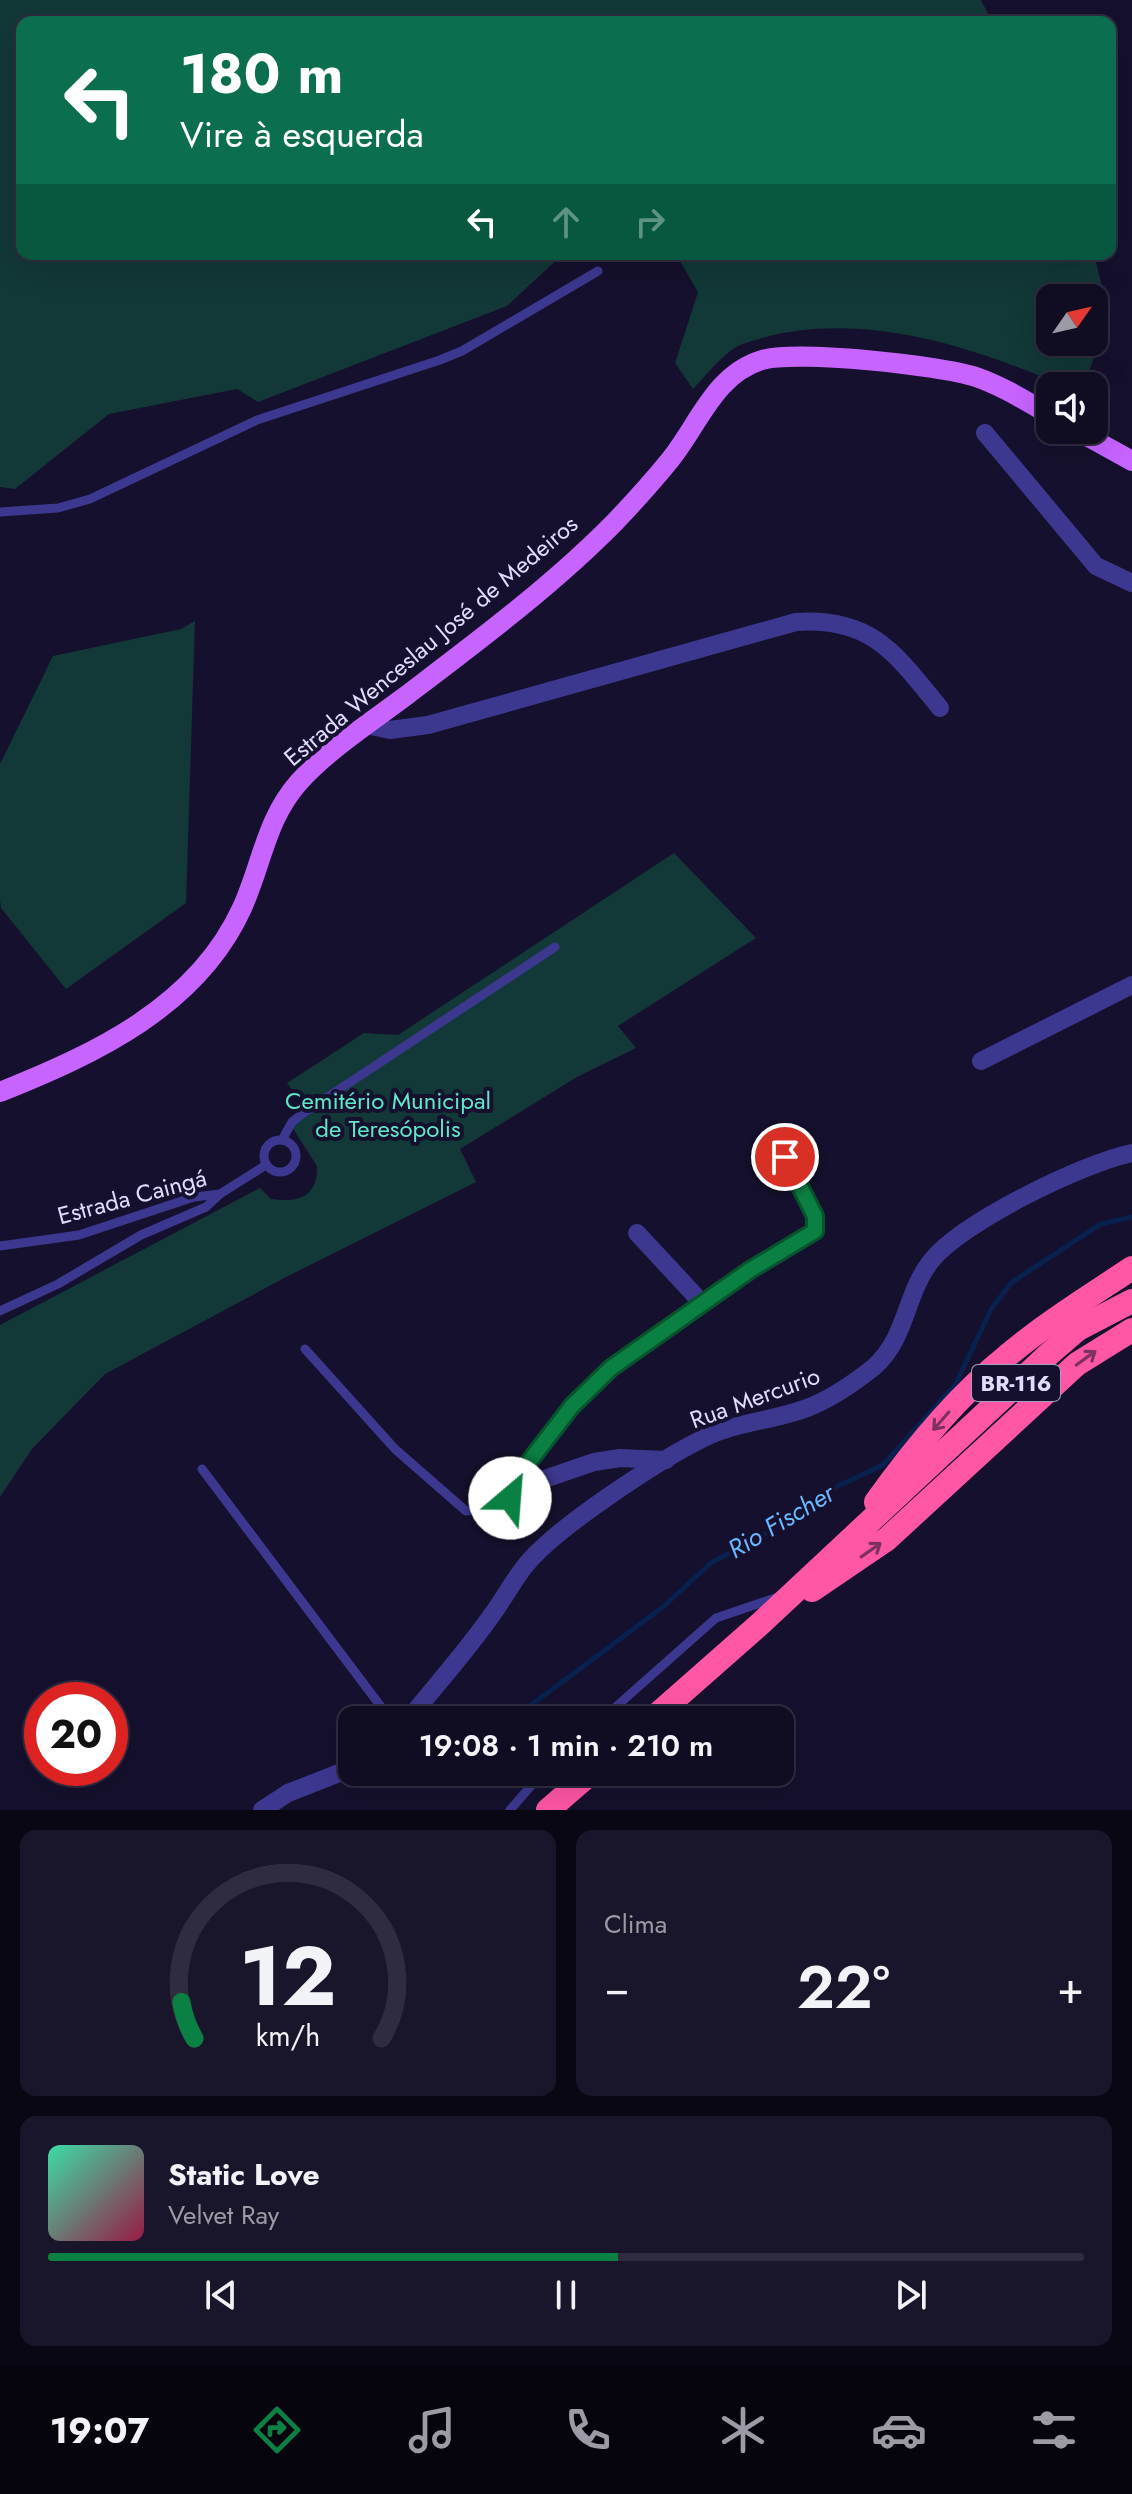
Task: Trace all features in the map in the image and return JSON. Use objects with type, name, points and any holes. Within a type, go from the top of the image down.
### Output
[{"type":"highway","points":[[850,1539],[895,1474],[947,1414],[1004,1358],[1059,1315],[1132,1268]]},
{"type":"highway","name":"BR-116","points":[[667,1706],[760,1624],[1068,1337],[1132,1301]]},
{"type":"highway","points":[[760,1624],[887,1539],[1048,1388],[1110,1341],[1132,1330]]},
{"type":"highway","points":[[548,1810],[576,1786]]},
{"type":"main road","name":"Estrada Wenceslau José de Medeiros","points":[[0,1092],[98,1051],[187,985],[218,950],[241,911],[267,833],[285,800],[309,772],[491,630],[613,523],[671,459],[719,387],[738,371],[761,360],[788,355],[942,369],[977,377],[1036,408]]},
{"type":"main road","points":[[1101,444],[1132,461]]},
{"type":"street","points":[[985,433],[1096,566],[1132,583]]},
{"type":"street","points":[[367,725],[390,730],[428,725],[796,622],[829,620],[855,628],[893,651],[940,708]]},
{"type":"street","points":[[981,1061],[1132,985]]},
{"type":"street","name":"Rua Mercurio","points":[[419,1706],[490,1618],[526,1564],[547,1544],[666,1460],[704,1438],[807,1409],[837,1394],[876,1365],[895,1342],[914,1290],[931,1262],[951,1242],[1057,1179],[1110,1158],[1132,1153]]},
{"type":"street","points":[[666,1460],[620,1458],[594,1462],[537,1483],[525,1482],[525,1467],[592,1384],[702,1303],[815,1231],[815,1216],[785,1157]]},
{"type":"street","points":[[637,1233],[702,1303]]},
{"type":"street","points":[[262,1810],[288,1793],[338,1773]]},
{"type":"lane","points":[[0,512],[58,508],[90,499],[257,420],[440,360],[462,351],[598,271]]},
{"type":"lane","points":[[282,1140],[295,1152],[290,1168],[273,1171],[266,1165],[266,1148],[282,1140],[292,1122],[302,1114],[555,947]]},
{"type":"lane","name":"Estrada Caingá","points":[[0,1246],[79,1235],[194,1197],[220,1194],[266,1165]]},
{"type":"lane","points":[[0,1311],[58,1284],[141,1235],[206,1207],[220,1194]]},
{"type":"lane","points":[[305,1349],[395,1449],[466,1511],[498,1505],[525,1482]]},
{"type":"lane","points":[[202,1469],[380,1706]]},
{"type":"lane","points":[[617,1706],[716,1618],[793,1592]]},
{"type":"lane","points":[[510,1810],[531,1786]]},
{"type":"green space","points":[[0,0],[981,0],[989,16],[16,16],[16,260],[557,260],[507,306],[258,402],[237,389],[109,414],[15,489],[0,487]]},
{"type":"green space","points":[[679,260],[1095,260],[1101,284],[1036,284],[1036,356],[1095,356],[1089,372],[1036,372],[1036,375],[987,356],[906,335],[824,329],[783,333],[736,347],[693,389],[675,363],[698,292]]},
{"type":"green space","points":[[195,621],[186,903],[66,989],[1,908],[0,764],[53,656],[181,629]]},
{"type":"green space","name":"Cemitério Municipal de Teresópolis","points":[[674,853],[756,938],[618,1026],[636,1048],[577,1077],[460,1149],[476,1182],[288,1276],[105,1374],[32,1449],[0,1497],[0,1325],[260,1188],[271,1199],[290,1200],[304,1196],[314,1185],[317,1166],[290,1124],[307,1112],[287,1083],[364,1033],[398,1035]]},
{"type":"waterway","name":"Rio Fischer","points":[[530,1706],[663,1607],[711,1563],[772,1530],[810,1499],[883,1465],[955,1385],[992,1308],[1012,1282],[1101,1224],[1132,1217]]},
{"type":"route","points":[[510,1498],[525,1482],[525,1467],[592,1384],[750,1270],[815,1231],[815,1216],[785,1157]]}]
